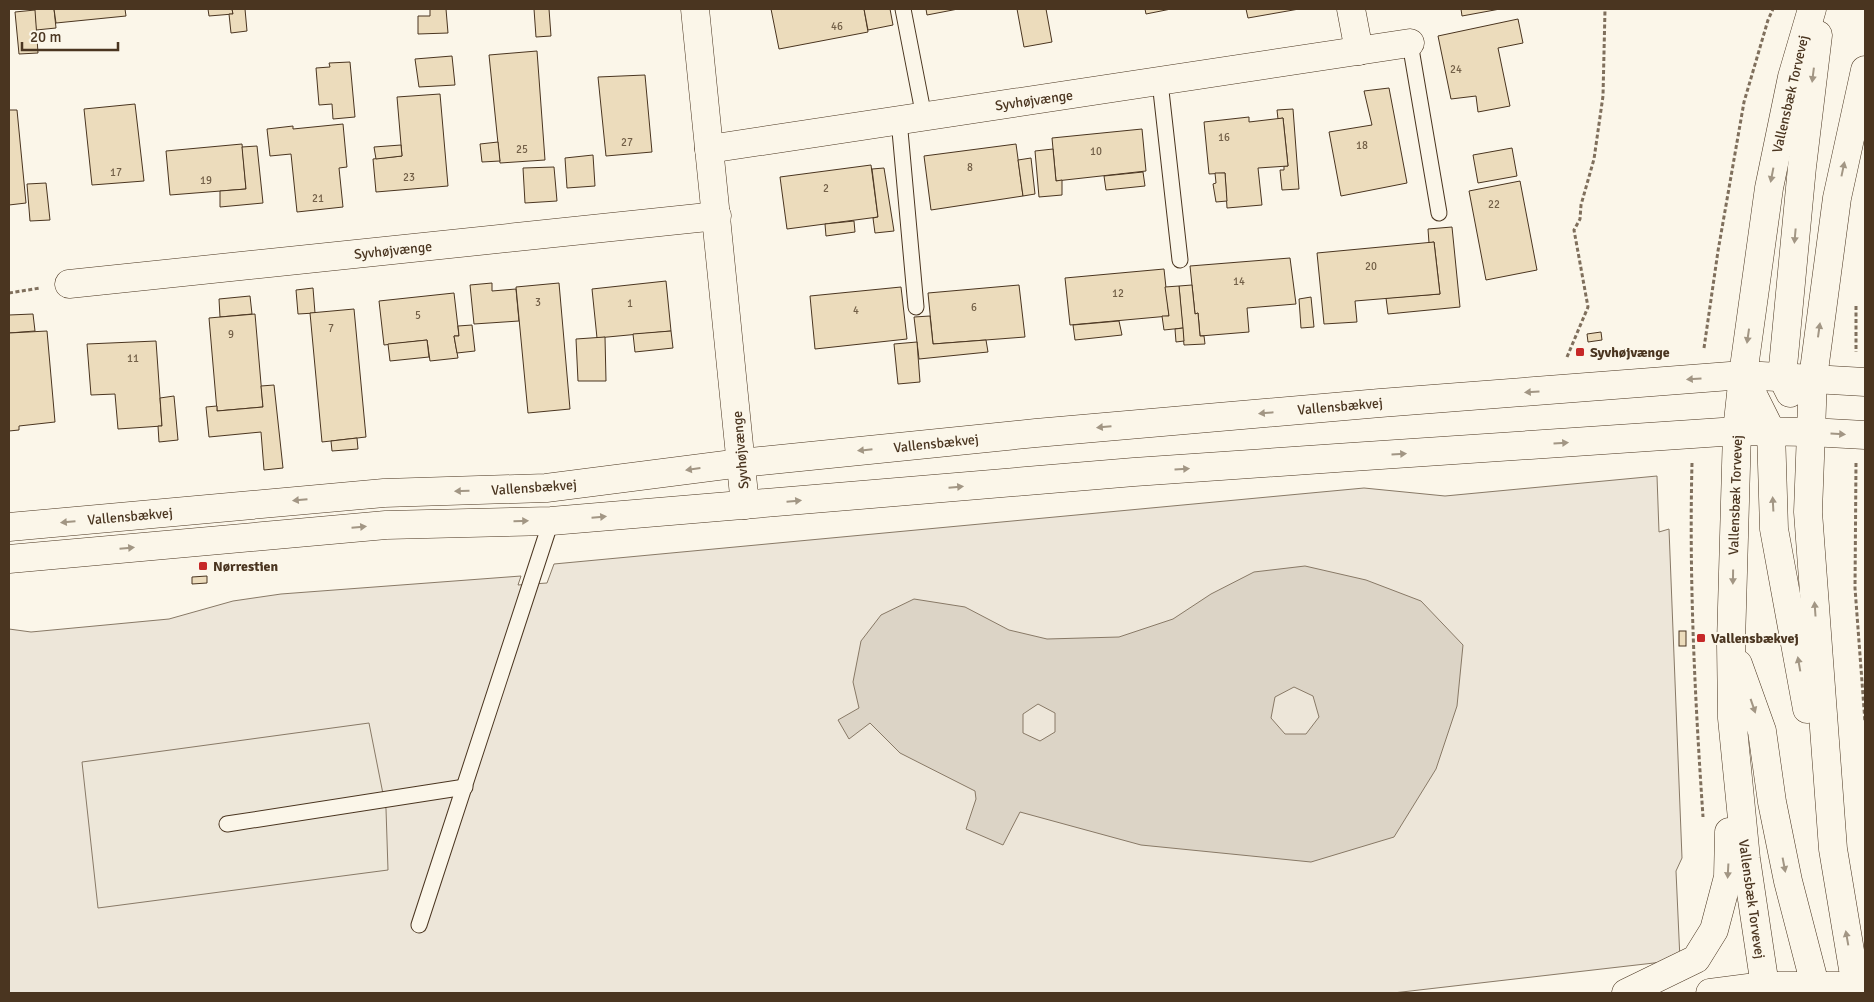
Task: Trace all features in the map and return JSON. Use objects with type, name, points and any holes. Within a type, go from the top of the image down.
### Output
[{"type":"main road","name":"Syvhøjvænge","points":[[695,9],[745,505]]},
{"type":"main road","points":[[1351,9],[1359,51]]},
{"type":"main road","name":"Vallensbæk Torvevej","points":[[1768,991],[1746,859],[1732,718],[1731,643],[1737,431],[1769,188],[1792,77],[1812,9]]},
{"type":"main road","points":[[1810,432],[1782,377],[1802,167],[1821,9]]},
{"type":"main road","name":"Syvhøjvænge","points":[[709,149],[1410,44]]},
{"type":"main road","points":[[1833,850],[1808,512],[1812,378],[1837,198],[1865,70]]},
{"type":"main road","name":"Syvhøjvænge","points":[[69,284],[717,216]]},
{"type":"main road","points":[[1710,993],[1859,988],[1774,529],[1771,431],[1743,376]]},
{"type":"main road","name":"Vallensbækvej","points":[[9,527],[384,493],[546,488],[742,463],[1046,432],[1380,403],[1743,376],[1812,378],[1860,382]]},
{"type":"main road","points":[[9,559],[386,524],[551,521],[1153,471],[1737,431],[1861,435]]},
{"type":"main road","points":[[1731,643],[1762,731],[1772,802],[1788,881],[1816,990]]},
{"type":"main road","points":[[1626,993],[1696,959],[1714,930],[1728,878],[1732,718]]},
{"type":"lane","points":[[903,9],[912,119],[916,307]]},
{"type":"lane","points":[[1410,44],[1439,213]]},
{"type":"lane","points":[[1160,82],[1180,260]]},
{"type":"lane","points":[[419,925],[551,521]]},
{"type":"lane","points":[[227,824],[465,786]]},
{"type":"path","points":[[1553,390],[1588,307],[1574,230],[1580,219],[1581,205],[1594,159],[1603,96],[1605,9]]},
{"type":"path","points":[[1856,303],[1860,382]]},
{"type":"path","points":[[1861,435],[1855,588],[1865,722]]},
{"type":"shaded area","points":[[1657,476],[1659,532],[1669,529],[1682,858],[1676,871],[1680,960],[1393,993],[9,993],[9,629],[31,632],[169,619],[233,601],[281,594],[521,576],[518,585],[547,583],[554,564],[1364,488],[1445,496]]},
{"type":"shaded area","points":[[1305,566],[1366,580],[1421,601],[1463,645],[1457,706],[1436,769],[1394,837],[1311,862],[1141,845],[1020,812],[1003,845],[966,829],[976,799],[975,791],[900,753],[870,723],[849,739],[838,720],[859,708],[853,682],[861,641],[881,615],[914,599],[965,607],[1009,630],[1047,639],[1119,637],[1173,619],[1211,594],[1254,572]],"holes":[[[1294,687],[1313,696],[1319,717],[1306,734],[1285,734],[1271,718],[1275,697]],[[1038,704],[1055,713],[1055,732],[1040,741],[1023,733],[1023,714]]]},
{"type":"shaded area","points":[[369,723],[386,809],[388,870],[98,908],[82,762]]},
{"type":"building","points":[[34,9],[54,9],[56,28],[36,30]]},
{"type":"building","points":[[54,9],[125,9],[126,16],[56,23]]},
{"type":"building","points":[[208,9],[232,9],[233,14],[209,16]]},
{"type":"building","points":[[232,9],[245,9],[247,31],[231,33],[229,14],[233,14]]},
{"type":"building","points":[[430,9],[446,9],[448,33],[418,34],[418,16],[430,16]]},
{"type":"building","points":[[534,9],[549,9],[551,36],[536,37]]},
{"type":"building","points":[[771,9],[864,9],[868,32],[779,49]]},
{"type":"building","points":[[864,9],[890,9],[893,25],[868,30]]},
{"type":"building","points":[[926,9],[958,9],[927,15]]},
{"type":"building","points":[[1017,9],[1046,9],[1052,42],[1024,47]]},
{"type":"building","points":[[1145,9],[1171,9],[1146,14]]},
{"type":"building","points":[[1246,9],[1299,9],[1248,18]]},
{"type":"building","points":[[1461,9],[1500,9],[1462,16]]},
{"type":"building","points":[[35,10],[38,53],[19,54],[15,12]]},
{"type":"building","points":[[1518,19],[1523,43],[1498,48],[1510,106],[1478,112],[1476,96],[1451,99],[1438,36]]},
{"type":"building","points":[[537,51],[545,160],[500,163],[489,55]]},
{"type":"building","points":[[452,56],[455,85],[419,87],[415,59]]},
{"type":"building","points":[[350,62],[355,117],[333,119],[332,104],[319,105],[316,68],[330,67],[329,63]]},
{"type":"building","points":[[645,75],[652,152],[606,156],[598,77]]},
{"type":"building","points":[[1389,88],[1407,183],[1341,196],[1329,132],[1372,125],[1364,91]]},
{"type":"building","points":[[440,94],[448,186],[376,192],[373,159],[402,156],[397,97]]},
{"type":"building","points":[[135,104],[144,181],[92,185],[84,109]]},
{"type":"building","points":[[1293,109],[1299,189],[1282,190],[1280,170],[1284,170],[1284,166],[1288,166],[1283,118],[1278,119],[1277,110]]},
{"type":"building","points":[[9,110],[17,110],[26,203],[9,205]]},
{"type":"building","points":[[1249,117],[1249,122],[1283,118],[1288,166],[1258,168],[1262,205],[1227,208],[1225,173],[1209,174],[1204,122]]},
{"type":"building","points":[[343,124],[347,167],[339,168],[343,207],[297,212],[291,154],[270,156],[267,129],[293,126],[293,129]]},
{"type":"building","points":[[1142,129],[1146,171],[1056,181],[1052,138]]},
{"type":"building","points":[[498,142],[500,161],[482,162],[480,144]]},
{"type":"building","points":[[242,144],[246,189],[170,195],[166,151]]},
{"type":"building","points":[[1016,144],[1023,196],[931,210],[924,156]]},
{"type":"building","points":[[401,145],[402,156],[376,159],[374,147]]},
{"type":"building","points":[[257,146],[263,203],[220,207],[220,191],[246,189],[242,147]]},
{"type":"building","points":[[1512,148],[1517,176],[1478,183],[1473,155]]},
{"type":"building","points":[[1053,149],[1056,181],[1062,180],[1062,195],[1039,197],[1035,151]]},
{"type":"building","points":[[593,155],[595,186],[567,188],[565,158]]},
{"type":"building","points":[[1031,158],[1035,194],[1023,196],[1018,160]]},
{"type":"building","points":[[871,165],[878,217],[787,229],[780,177]]},
{"type":"building","points":[[554,167],[557,201],[525,203],[523,168]]},
{"type":"building","points":[[884,168],[894,231],[875,233],[873,218],[878,217],[872,169]]},
{"type":"building","points":[[1143,172],[1145,186],[1106,190],[1104,176]]},
{"type":"building","points":[[1215,173],[1225,173],[1227,201],[1216,202],[1213,184],[1216,183]]},
{"type":"building","points":[[1520,181],[1537,270],[1486,280],[1469,191]]},
{"type":"building","points":[[46,183],[50,220],[30,221],[27,184]]},
{"type":"building","points":[[854,221],[855,232],[826,236],[825,224]]},
{"type":"building","points":[[1452,227],[1460,307],[1388,314],[1386,298],[1440,294],[1434,242],[1429,243],[1428,229]]},
{"type":"building","points":[[1434,242],[1440,294],[1355,301],[1357,322],[1324,324],[1317,253]]},
{"type":"building","points":[[1290,258],[1296,304],[1247,308],[1249,332],[1200,336],[1198,313],[1195,314],[1190,266]]},
{"type":"building","points":[[1164,269],[1169,316],[1070,325],[1065,278]]},
{"type":"building","points":[[666,281],[671,331],[597,338],[592,289]]},
{"type":"building","points":[[492,283],[492,291],[516,289],[519,321],[474,324],[470,285]]},
{"type":"building","points":[[559,283],[570,409],[528,413],[516,287]]},
{"type":"building","points":[[1019,285],[1025,337],[933,344],[928,293]]},
{"type":"building","points":[[1192,285],[1195,314],[1198,313],[1200,336],[1204,336],[1205,344],[1184,345],[1179,286]]},
{"type":"building","points":[[1179,286],[1183,328],[1164,330],[1162,316],[1169,316],[1165,287]]},
{"type":"building","points":[[901,287],[907,339],[815,349],[810,296]]},
{"type":"building","points":[[313,288],[315,313],[298,314],[296,290]]},
{"type":"building","points":[[454,293],[459,336],[454,336],[458,358],[430,361],[427,340],[384,345],[379,301]]},
{"type":"building","points":[[250,296],[252,314],[220,317],[219,299]]},
{"type":"building","points":[[1311,297],[1314,327],[1301,328],[1299,299]]},
{"type":"building","points":[[354,309],[366,437],[322,442],[310,313]]},
{"type":"building","points":[[33,314],[35,331],[9,333],[9,315]]},
{"type":"building","points":[[255,314],[263,407],[217,411],[209,318]]},
{"type":"building","points":[[930,316],[933,344],[986,340],[988,352],[919,359],[914,317]]},
{"type":"building","points":[[1119,321],[1122,335],[1075,340],[1073,325]]},
{"type":"building","points":[[472,325],[475,351],[457,353],[454,336],[459,336],[458,326]]},
{"type":"building","points":[[1183,328],[1184,341],[1176,342],[1175,329]]},
{"type":"building","points":[[47,331],[55,422],[19,426],[19,430],[9,431],[9,333]]},
{"type":"building","points":[[671,331],[673,348],[635,352],[633,334]]},
{"type":"building","points":[[1601,332],[1602,340],[1588,342],[1587,334]]},
{"type":"building","points":[[605,337],[606,381],[578,381],[576,339]]},
{"type":"building","points":[[427,340],[429,357],[390,361],[388,344]]},
{"type":"building","points":[[156,341],[162,426],[118,429],[115,394],[91,395],[87,344]]},
{"type":"building","points":[[917,342],[920,382],[898,384],[894,344]]},
{"type":"building","points":[[274,385],[283,468],[264,470],[261,432],[209,437],[206,407],[217,406],[217,411],[263,407],[261,386]]},
{"type":"building","points":[[174,396],[178,440],[159,442],[158,426],[162,426],[160,398]]},
{"type":"building","points":[[357,438],[358,449],[332,451],[331,441]]},
{"type":"building","points":[[207,576],[207,583],[192,584],[192,577]]},
{"type":"building","points":[[1679,631],[1686,631],[1686,646],[1679,646]]},
{"type":"place","name":"Syvhøjvænge","points":[[1580,352]]},
{"type":"place","name":"Nørrestien","points":[[203,566]]},
{"type":"place","name":"Vallensbækvej","points":[[1701,638]]}]
